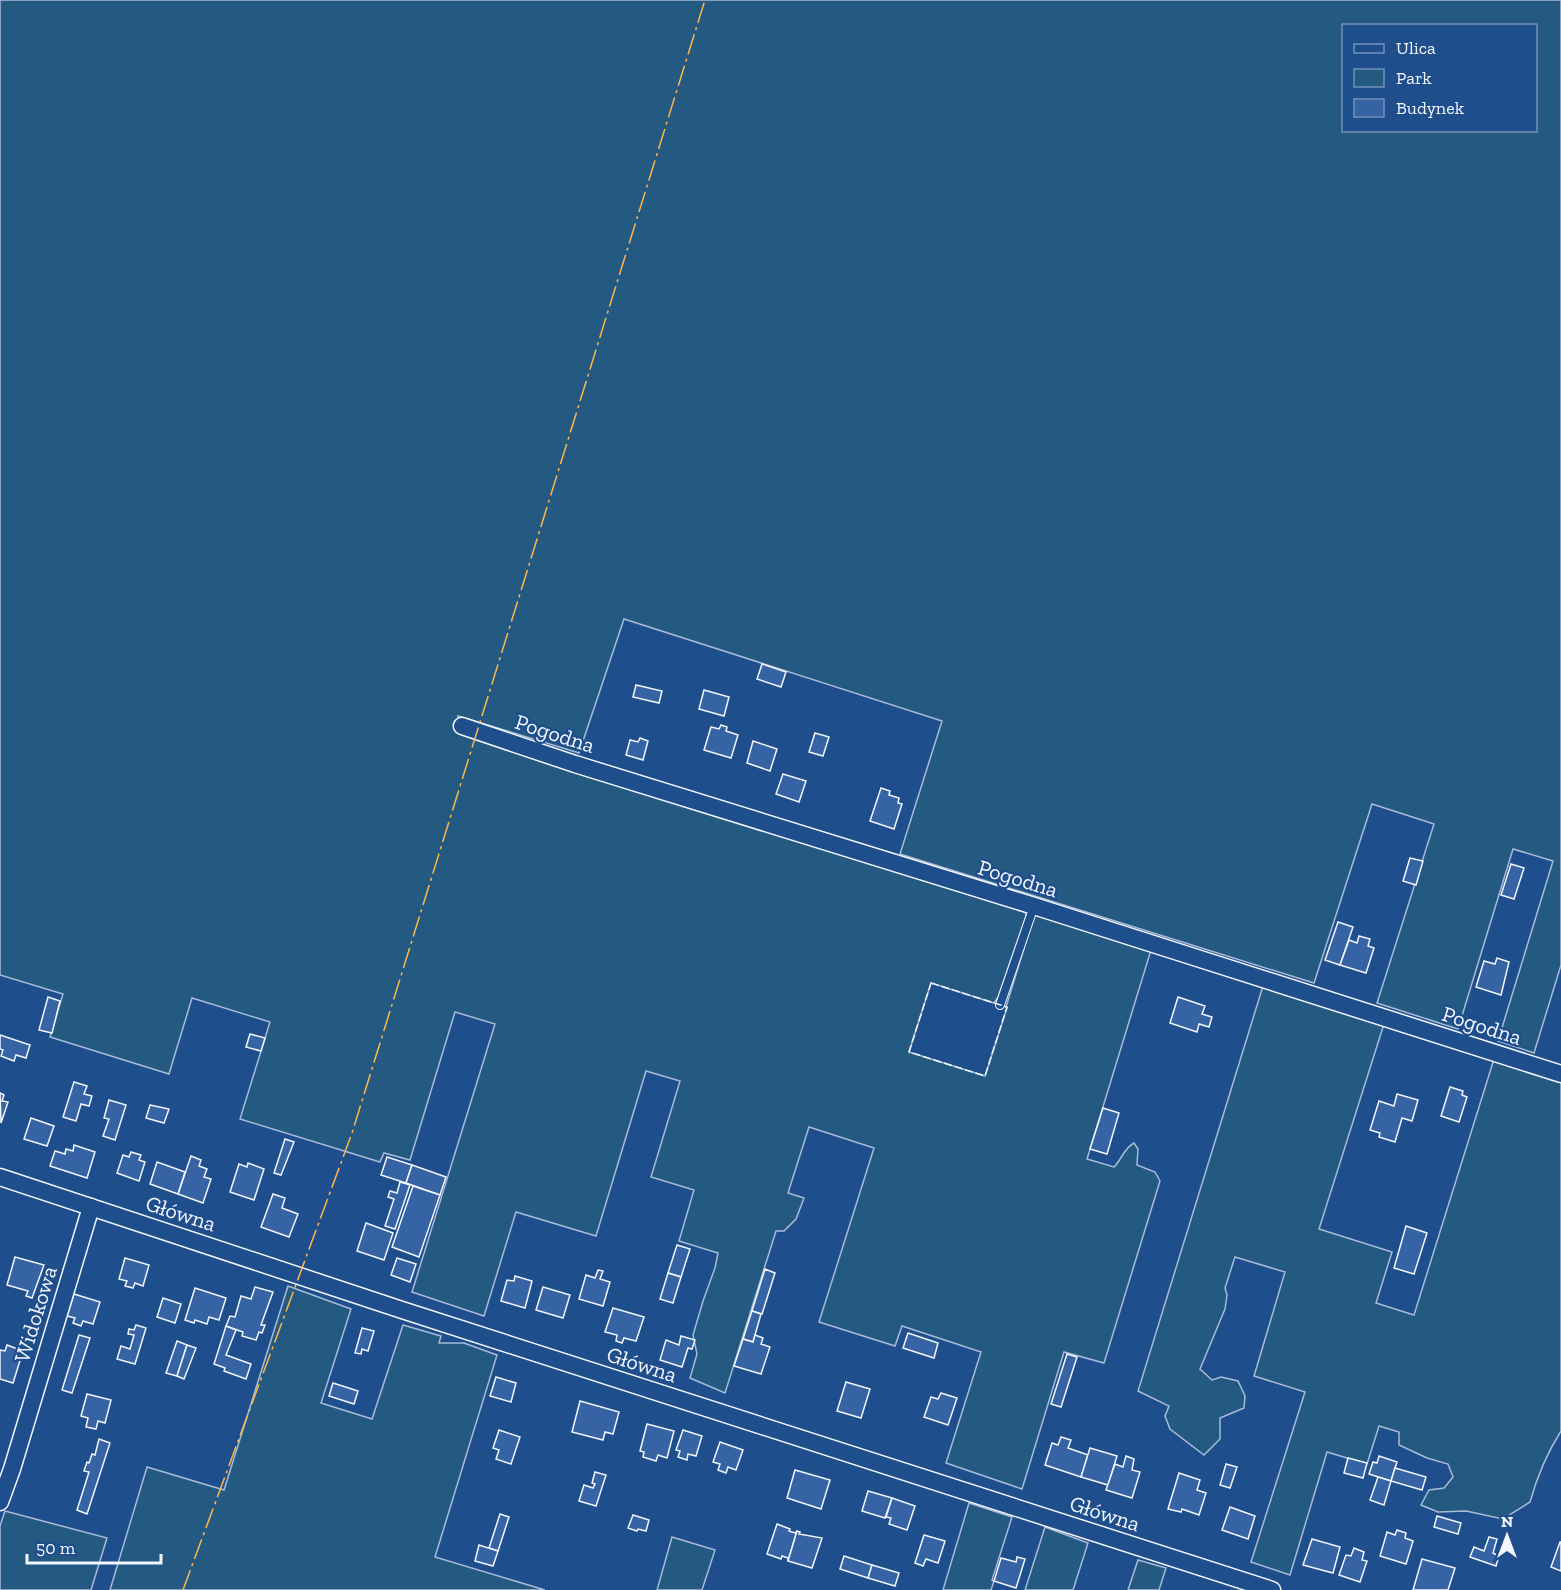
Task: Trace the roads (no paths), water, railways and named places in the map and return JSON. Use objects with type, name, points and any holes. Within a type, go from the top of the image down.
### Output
[{"type":"street","name":"Pogodna","points":[[462,726],[575,764],[1034,906],[1561,1074]]},
{"type":"street","name":"Główna","points":[[0,1177],[402,1310],[1272,1590]]},
{"type":"street","name":"Widokowa","points":[[0,1502],[12,1470],[91,1207]]},
{"type":"lane","points":[[1000,1005],[1034,906]]}]
